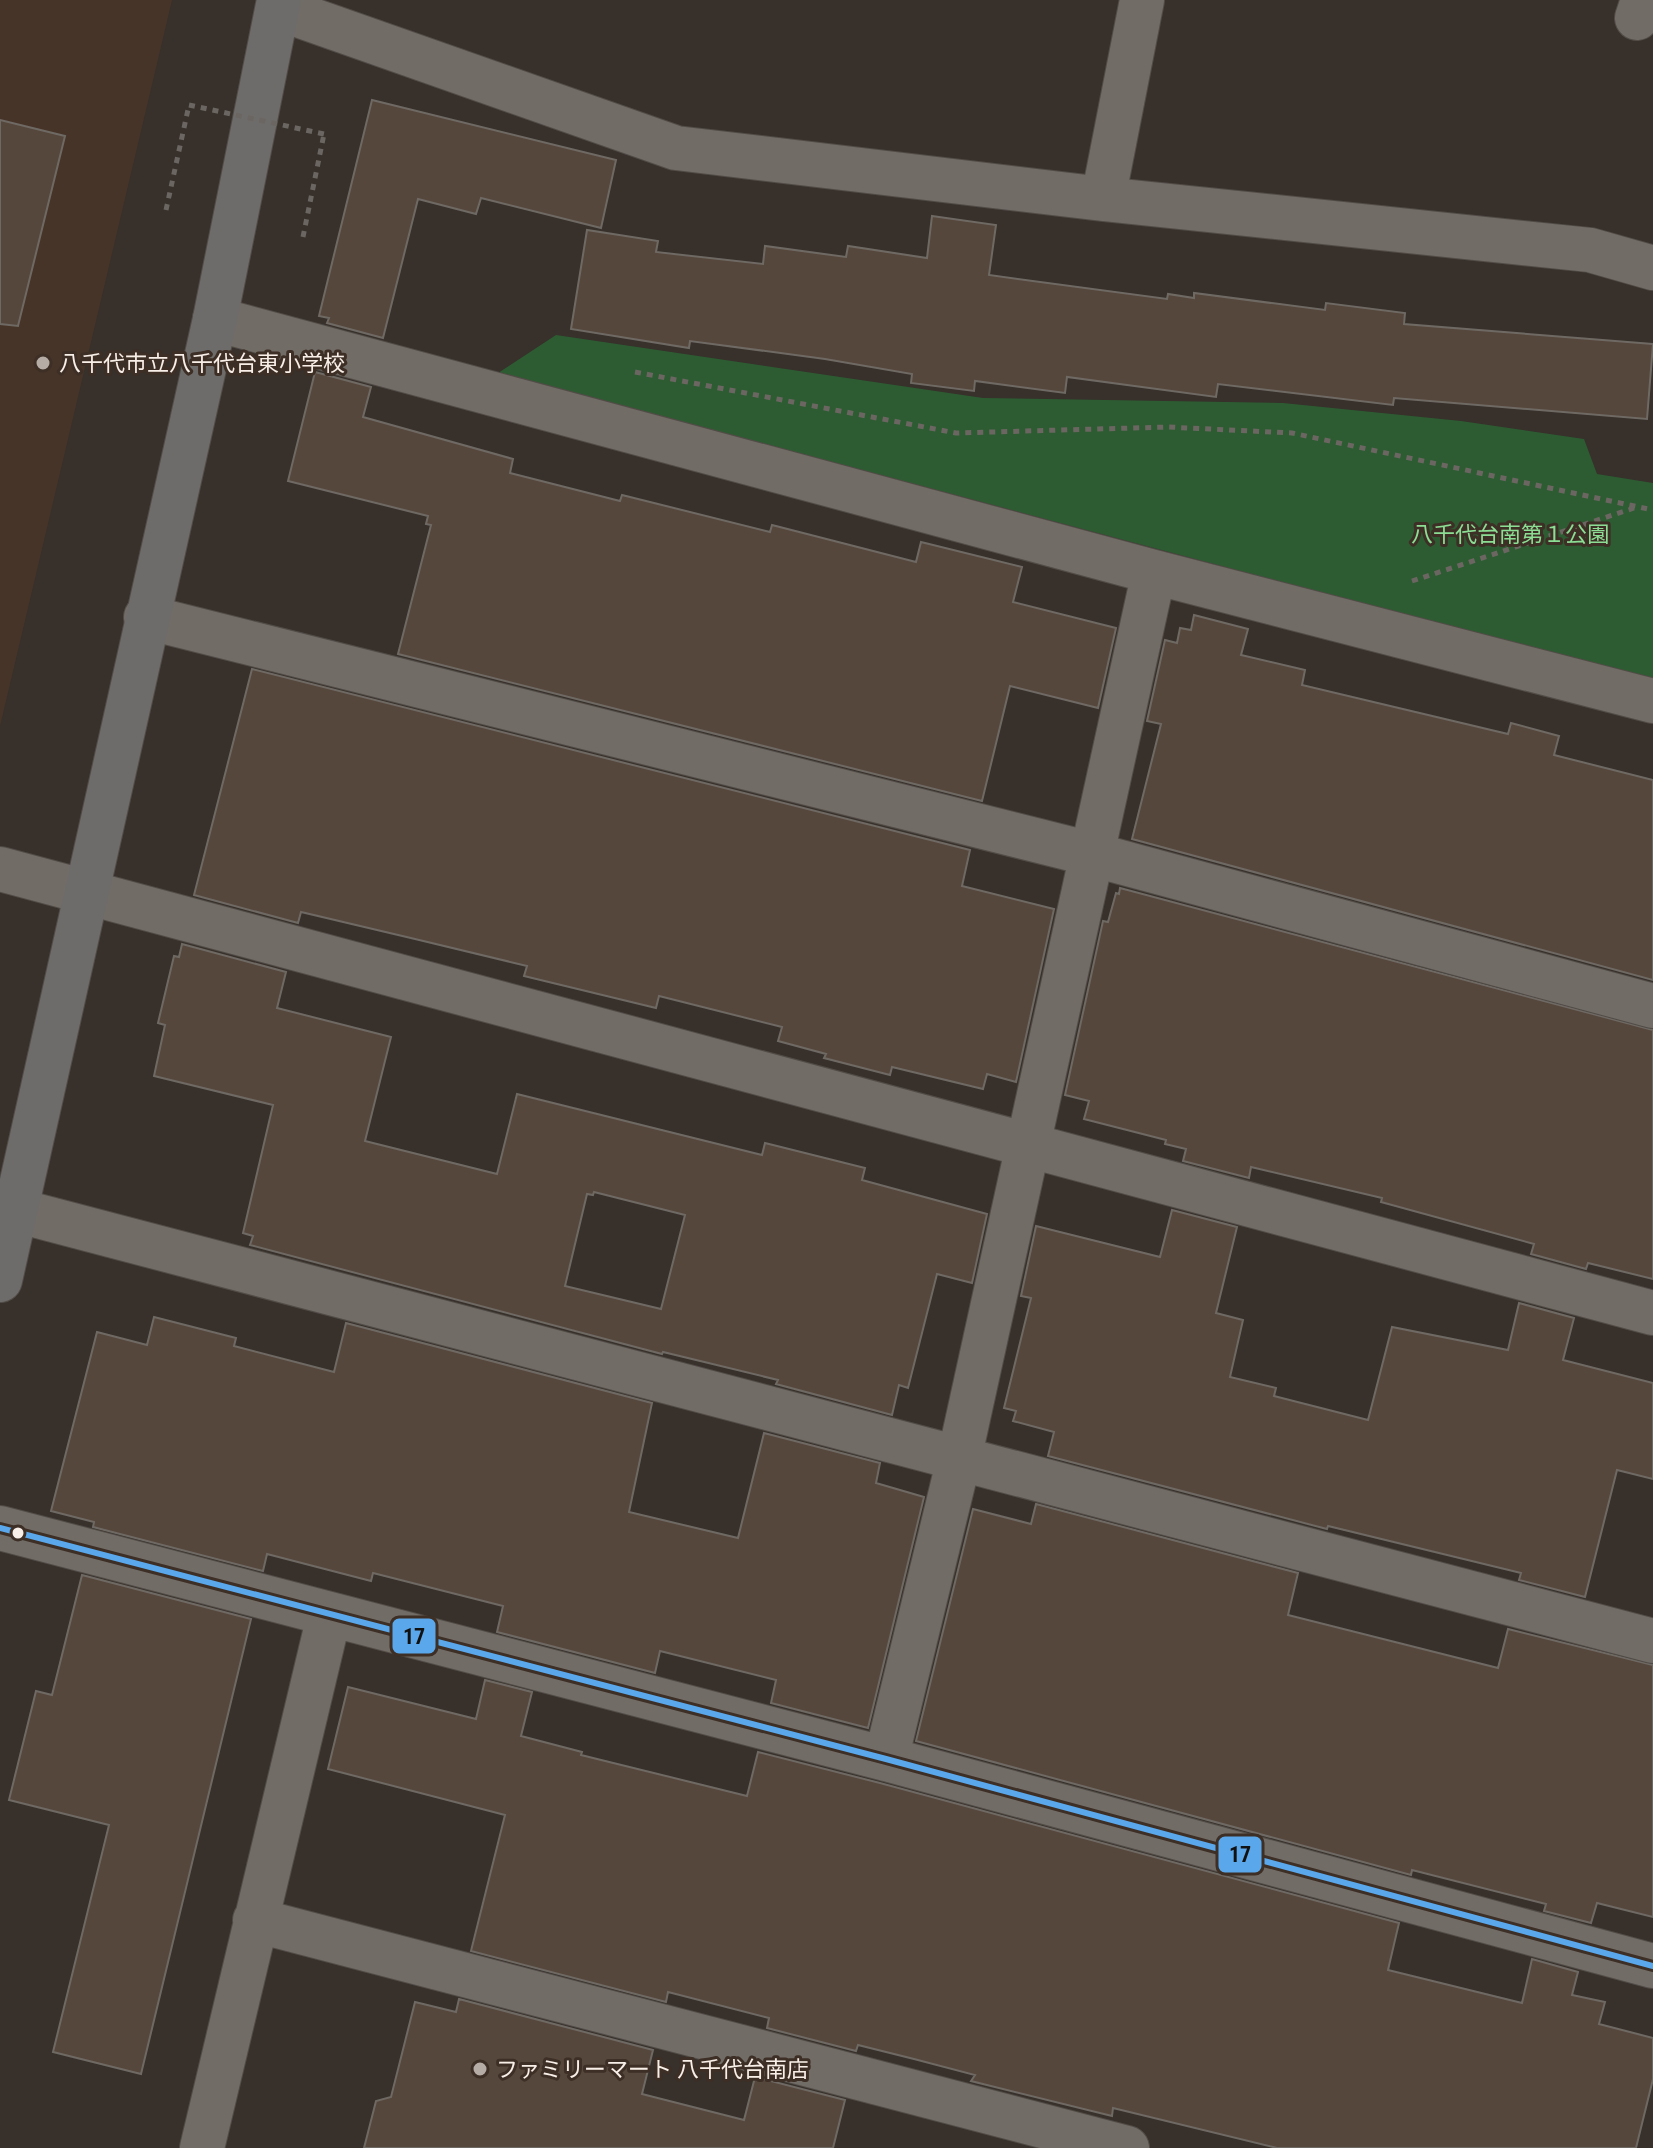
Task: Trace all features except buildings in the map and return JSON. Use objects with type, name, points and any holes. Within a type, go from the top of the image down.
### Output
[{"type":"street","points":[[1103,199],[1142,0]]},
{"type":"street","points":[[0,1280],[8,1208],[88,891],[146,617],[215,319],[278,4],[676,148],[1103,199],[1590,250],[1653,268]]},
{"type":"street","points":[[215,319],[1154,572],[1653,701]]},
{"type":"street","points":[[886,1759],[959,1459],[1154,572]]},
{"type":"street","points":[[146,617],[1091,854],[1653,1006]]},
{"type":"street","points":[[0,869],[1653,1313]]},
{"type":"street","points":[[8,1208],[1653,1641]]},
{"type":"street","points":[[0,1528],[886,1759],[1653,1966]]},
{"type":"street","points":[[202,2148],[329,1616]]},
{"type":"street","points":[[255,1920],[1127,2148]]},
{"type":"path","points":[[166,210],[189,105],[324,134],[303,237]]},
{"type":"path","points":[[619,369],[956,433],[1168,427],[1292,433],[1653,510]]},
{"type":"path","points":[[1400,584],[1634,508]]},
{"type":"shaded area","name":"八千代市立八千代台東小学校","points":[[0,0],[172,0],[0,726]]},
{"type":"green space","name":"八千代台南第１公園","points":[[556,335],[983,398],[1283,403],[1461,421],[1584,439],[1597,474],[1653,483],[1653,681],[498,373]]},
{"type":"transit line","name":"17","points":[[0,1528],[886,1759],[1653,1966]]},
{"type":"place","name":"八千代市立八千代台東小学校","points":[[43,363]]},
{"type":"place","name":"ファミリーマート 八千代台南店","points":[[480,2069]]}]
